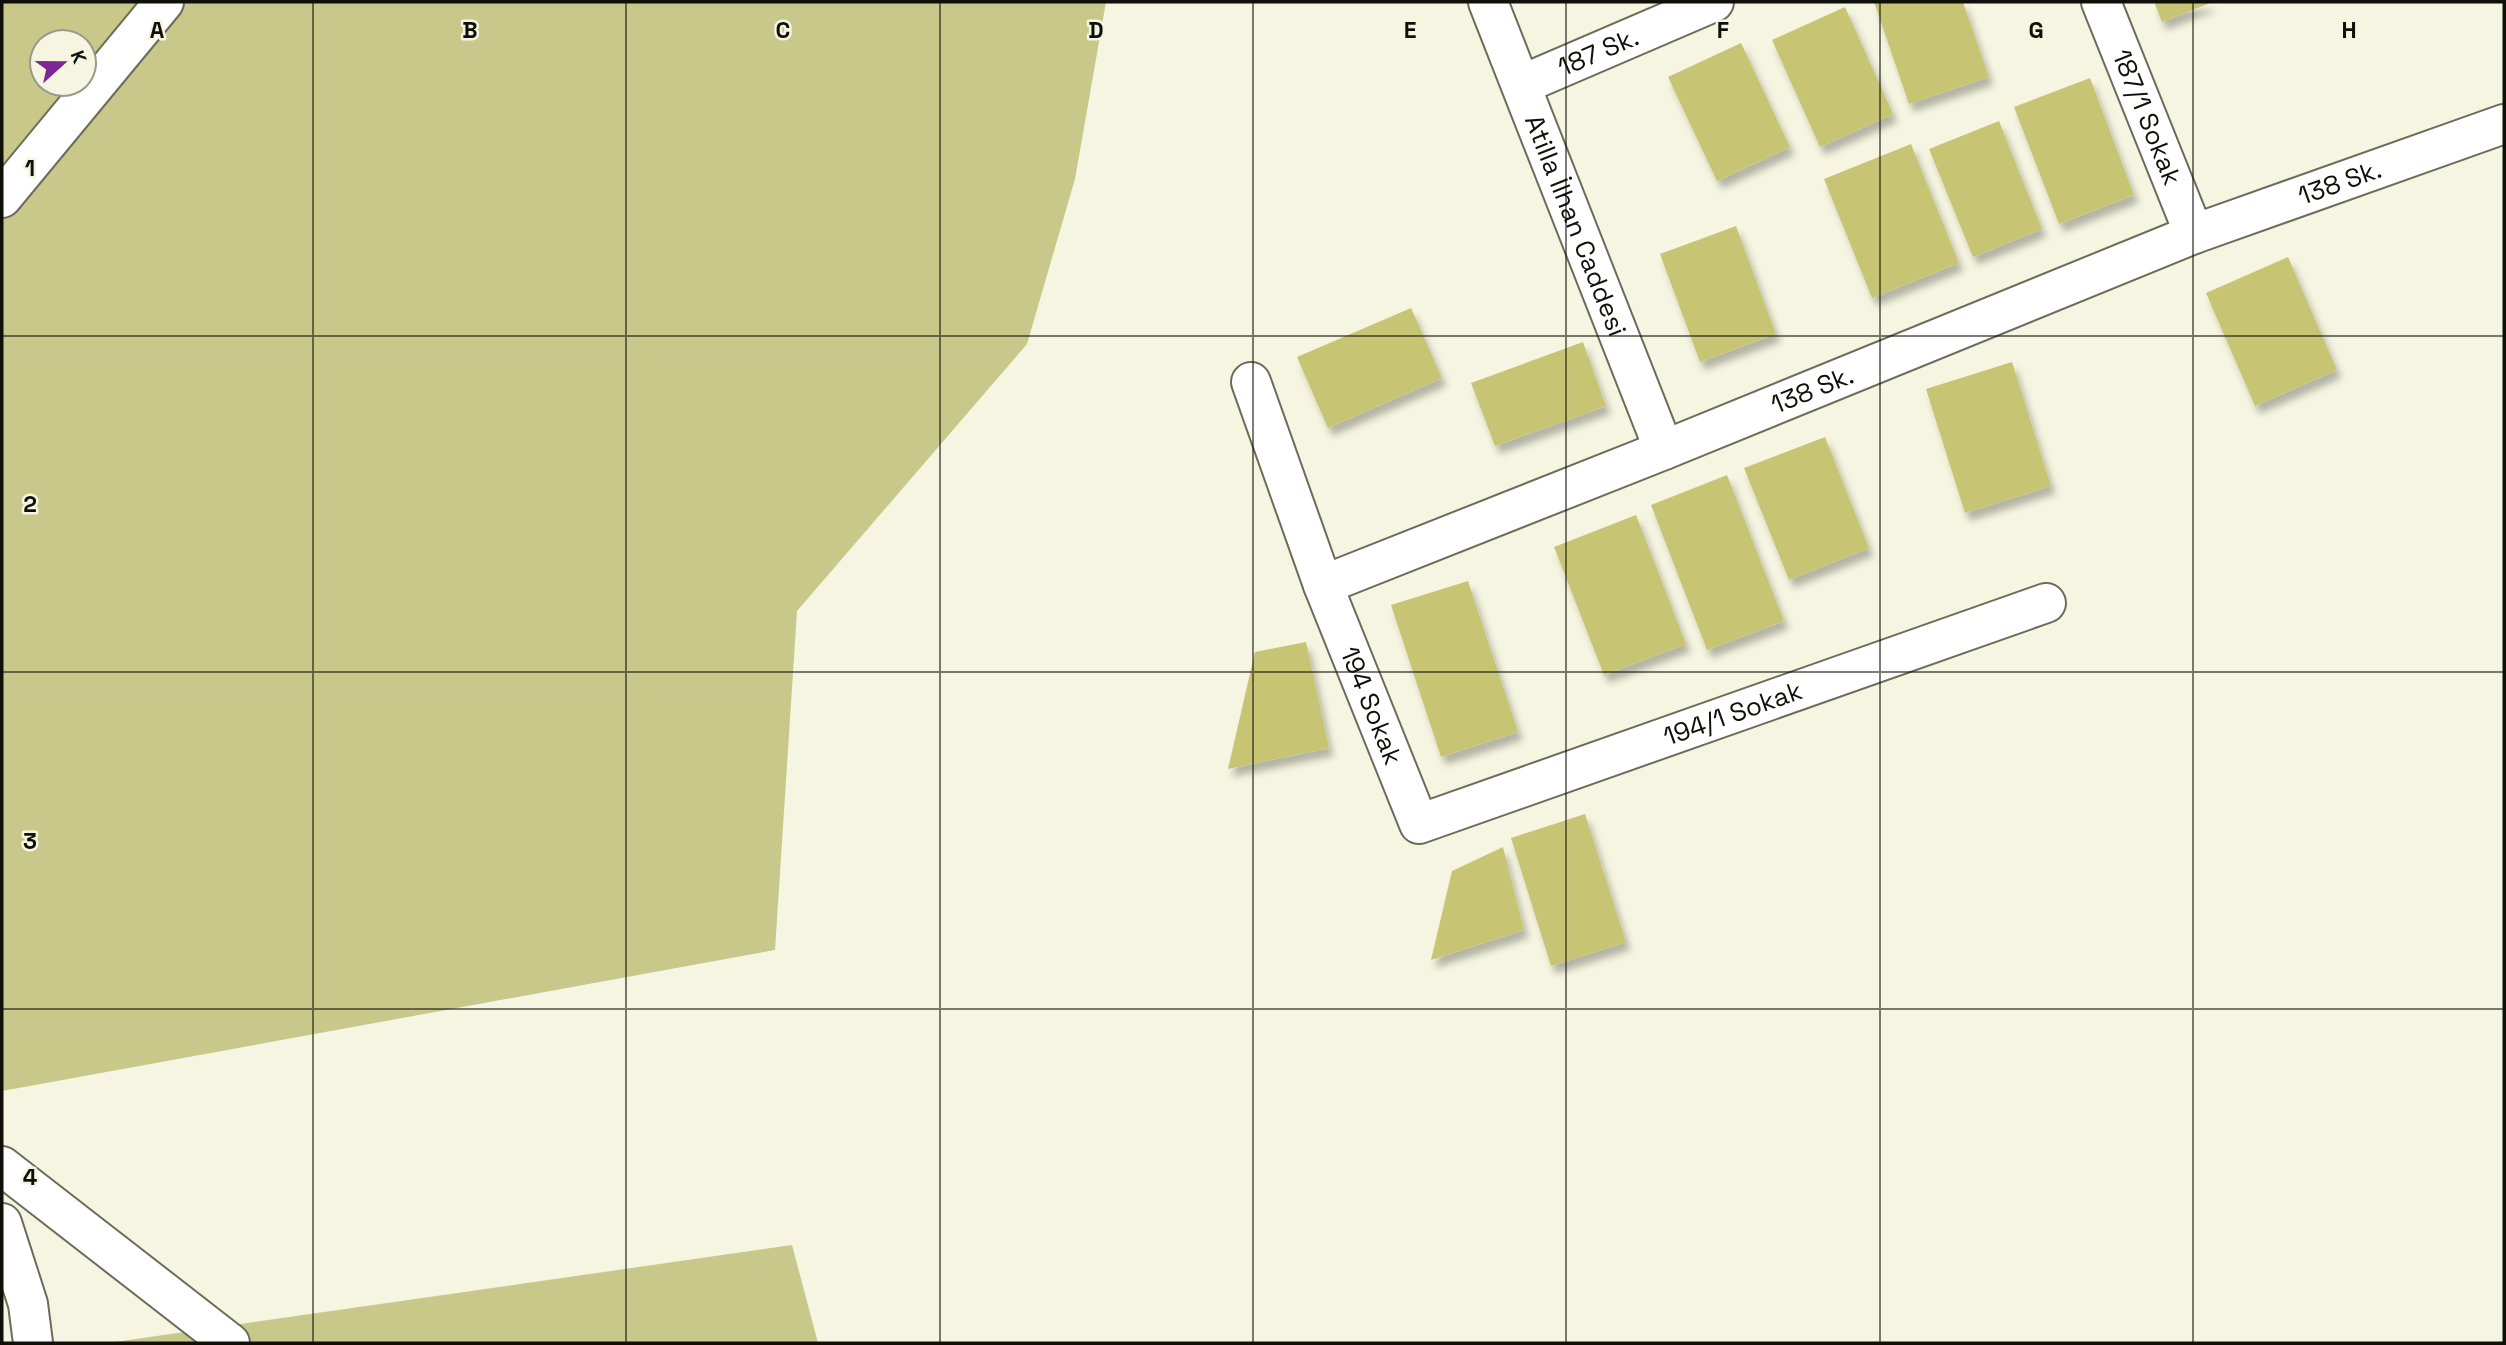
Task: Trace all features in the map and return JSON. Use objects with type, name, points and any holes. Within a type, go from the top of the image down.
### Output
[{"type":"street","points":[[2,198],[164,2]]},
{"type":"street","name":"Atilla İlhan Caddesi","points":[[1488,2],[1664,450]]},
{"type":"street","name":"187 Sk.","points":[[1521,85],[1714,2]]},
{"type":"street","name":"187/1 Sokak","points":[[2101,2],[2194,234]]},
{"type":"street","name":"138 Sk.","points":[[1323,585],[1664,450],[2194,234],[2504,124]]},
{"type":"street","points":[[1251,382],[1323,585]]},
{"type":"street","name":"194 Sokak","points":[[1323,585],[1419,824]]},
{"type":"street","name":"194/1 Sokak","points":[[1419,824],[2046,603]]},
{"type":"street","points":[[2,1166],[230,1343]]},
{"type":"street","points":[[2,1223],[29,1304],[33,1343]]},
{"type":"green space","points":[[2,2],[1106,2],[1075,179],[1027,344],[797,611],[775,950],[2,1091]]},
{"type":"green space","points":[[792,1245],[818,1343],[108,1343]]},
{"type":"building","points":[[1874,2],[1963,2],[1989,77],[1909,104]]},
{"type":"building","points":[[2154,2],[2213,2],[2162,22]]},
{"type":"building","points":[[1845,7],[1893,114],[1820,147],[1772,40]]},
{"type":"building","points":[[1741,43],[1790,147],[1717,181],[1668,77]]},
{"type":"building","points":[[2090,78],[2134,195],[2059,224],[2014,107]]},
{"type":"building","points":[[1999,121],[2042,229],[1973,257],[1929,149]]},
{"type":"building","points":[[1911,144],[1959,263],[1872,298],[1824,179]]},
{"type":"building","points":[[1736,226],[1776,334],[1700,362],[1660,254]]},
{"type":"building","points":[[2288,257],[2337,370],[2255,406],[2206,293]]},
{"type":"building","points":[[1411,308],[1442,378],[1328,428],[1297,357]]},
{"type":"building","points":[[1583,342],[1606,406],[1495,446],[1471,383]]},
{"type":"building","points":[[2012,362],[2051,486],[1965,513],[1926,389]]},
{"type":"building","points":[[1825,437],[1869,548],[1789,580],[1744,468]]},
{"type":"building","points":[[1727,475],[1784,621],[1707,650],[1651,505]]},
{"type":"building","points":[[1636,515],[1686,644],[1604,675],[1554,547]]},
{"type":"building","points":[[1468,581],[1518,732],[1441,757],[1391,605]]},
{"type":"building","points":[[1306,642],[1329,748],[1228,769],[1255,652]]},
{"type":"building","points":[[1585,814],[1626,942],[1551,966],[1511,838]]},
{"type":"building","points":[[1503,847],[1524,930],[1431,960],[1452,871]]}]
